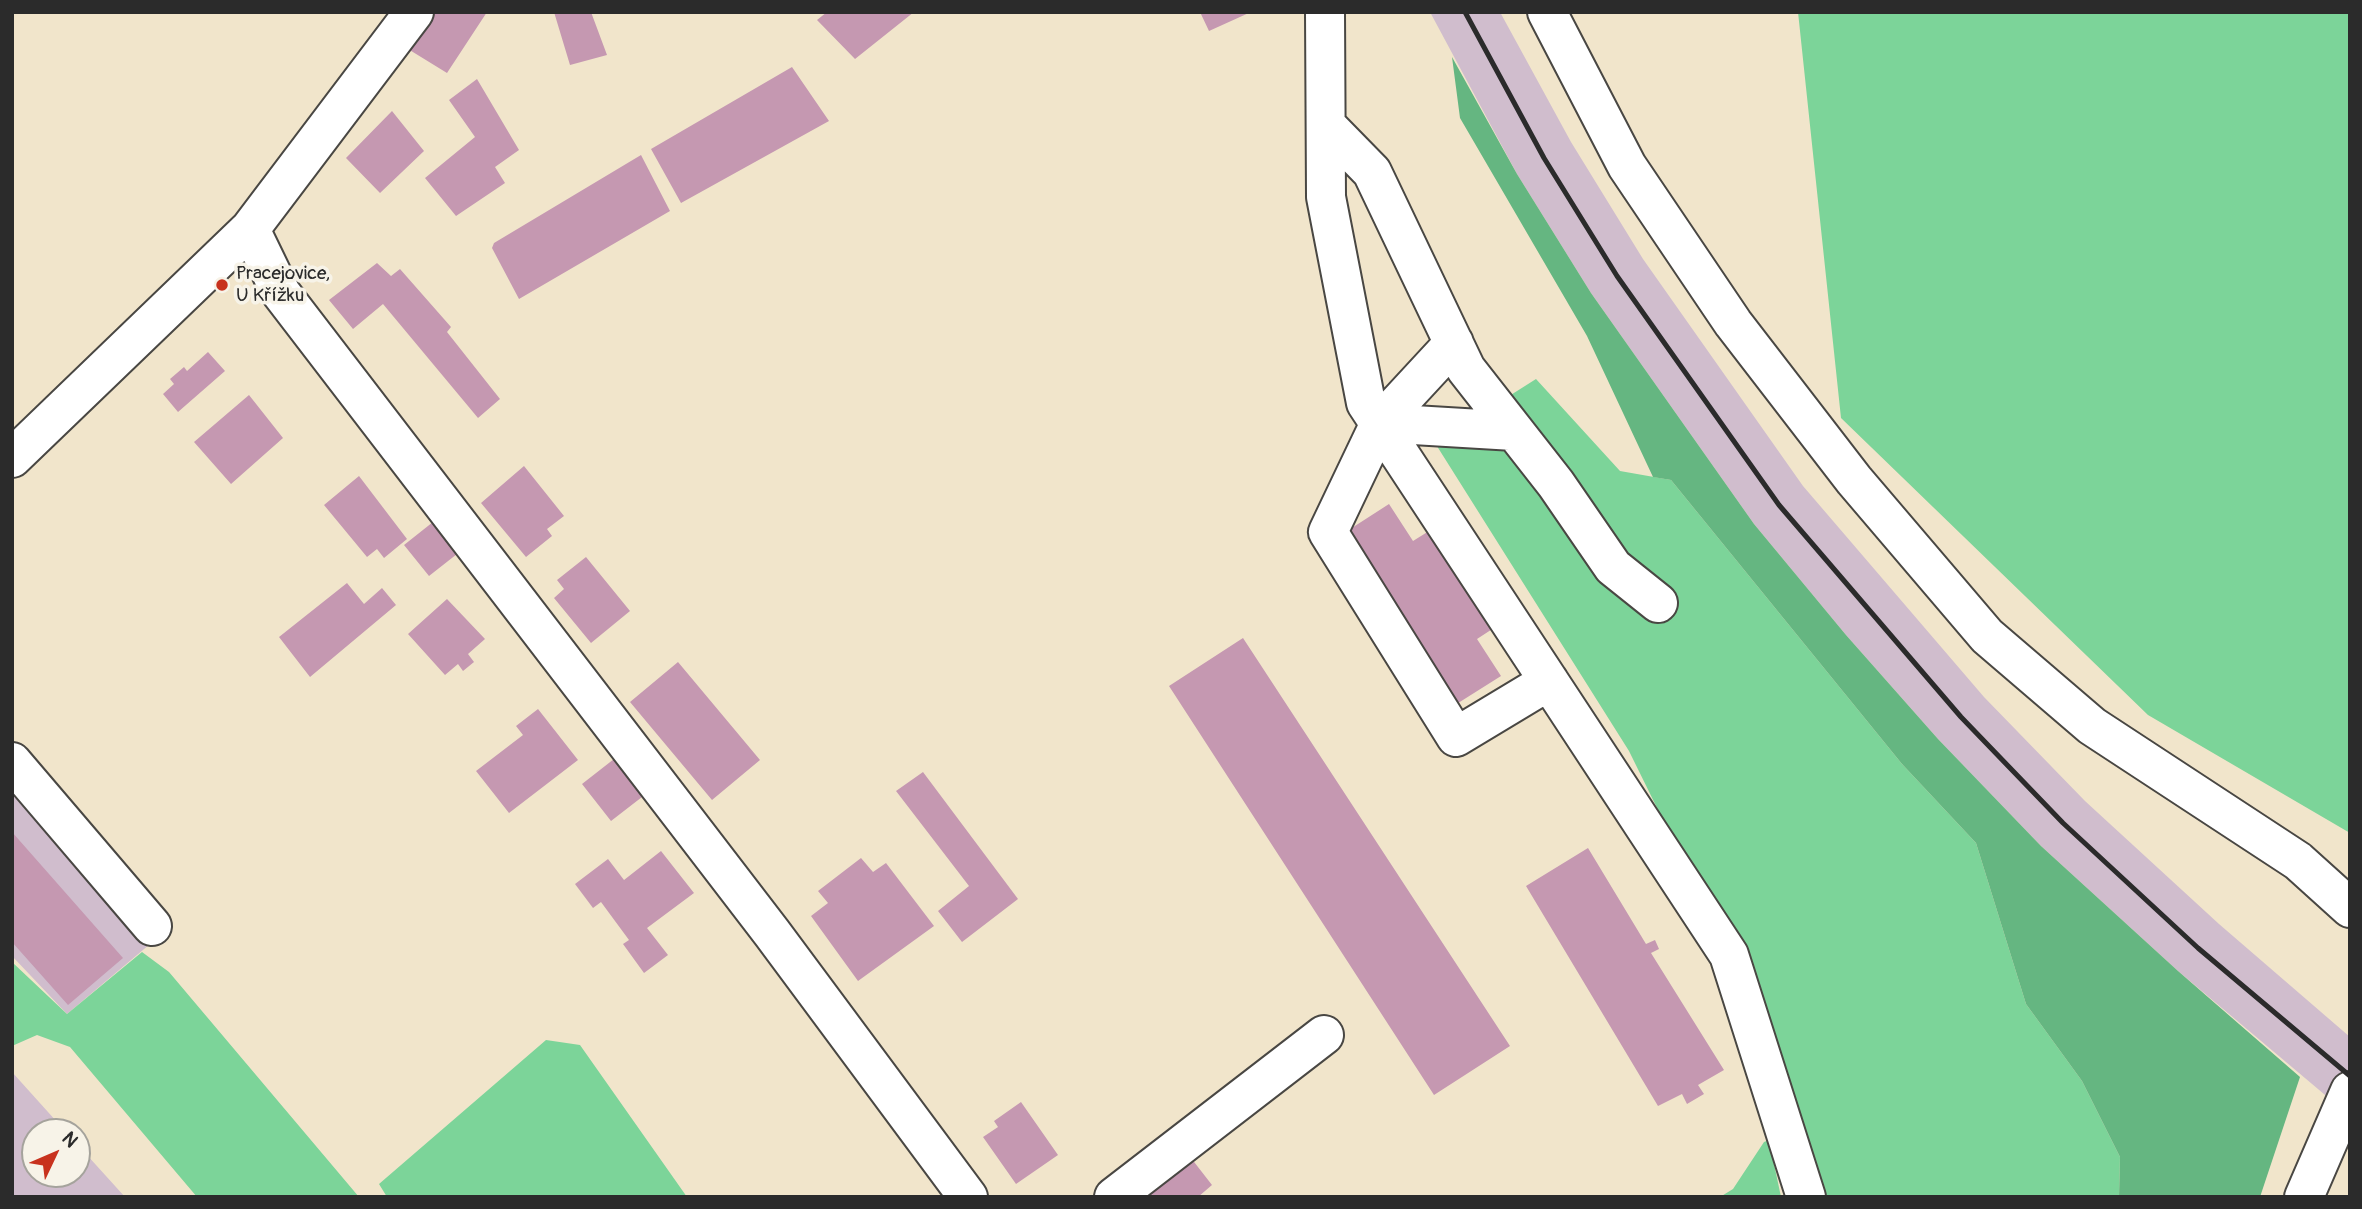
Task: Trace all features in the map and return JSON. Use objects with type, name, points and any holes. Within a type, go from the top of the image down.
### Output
[{"type":"street","points":[[12,458],[250,229],[414,12]]},
{"type":"street","points":[[1325,12],[1326,197],[1366,403],[1729,955],[1807,1197]]},
{"type":"street","points":[[1547,12],[1627,166],[1732,323],[1854,480],[1987,636],[2092,726],[2298,861],[2350,908]]},
{"type":"street","points":[[1326,125],[1372,172],[1465,369],[1556,484],[1613,567],[1658,603]]},
{"type":"street","points":[[250,229],[281,293],[772,933],[968,1197]]},
{"type":"street","points":[[1454,343],[1380,423],[1328,532],[1456,737],[1549,681]]},
{"type":"street","points":[[1380,423],[1514,431]]},
{"type":"street","points":[[12,762],[152,926]]},
{"type":"street","points":[[1114,1197],[1324,1035]]},
{"type":"street","points":[[2304,1197],[2350,1091]]},
{"type":"shaded area","points":[[1430,12],[1500,12],[1571,142],[1643,259],[1803,486],[1984,697],[2085,801],[2219,924],[2350,1037],[2350,1116],[2178,971],[2041,846],[1938,739],[1846,635],[1754,524],[1591,293],[1517,174]]},
{"type":"shaded area","points":[[12,747],[169,928],[67,1014],[12,956]]},
{"type":"shaded area","points":[[12,1072],[53,1118],[21,1118],[21,1188],[91,1188],[91,1159],[125,1197],[12,1197]]},
{"type":"green space","points":[[1798,12],[2350,12],[2350,833],[2148,715],[1841,418]]},
{"type":"green space","points":[[1452,57],[1517,174],[1591,293],[1754,524],[1846,635],[1938,739],[2041,846],[2300,1077],[2260,1197],[2119,1197],[2120,1157],[2082,1081],[2026,1004],[1976,843],[1902,764],[1671,480],[1653,477],[1587,336],[1460,118]]},
{"type":"green space","points":[[1536,379],[1620,471],[1671,480],[1902,764],[1976,843],[2026,1004],[2082,1081],[2120,1157],[2119,1197],[1815,1197],[1755,1007],[1629,751],[1435,443]]},
{"type":"green space","points":[[142,952],[169,972],[359,1197],[197,1197],[70,1047],[37,1035],[12,1046],[12,962],[67,1014]]},
{"type":"green space","points":[[546,1040],[580,1045],[687,1197],[387,1197],[379,1184]]},
{"type":"green space","points":[[1769,1140],[1781,1197],[1720,1197],[1733,1189],[1764,1142]]},
{"type":"building","points":[[434,12],[487,12],[447,73],[408,49]]},
{"type":"building","points":[[554,12],[591,12],[607,55],[570,65]]},
{"type":"building","points":[[827,12],[914,12],[855,59],[817,20]]},
{"type":"building","points":[[1200,12],[1251,12],[1209,31]]},
{"type":"building","points":[[792,67],[829,121],[681,203],[651,149]]},
{"type":"building","points":[[477,79],[519,150],[495,167],[505,183],[456,216],[425,178],[475,137],[449,100]]},
{"type":"building","points":[[392,111],[424,151],[380,193],[346,158]]},
{"type":"building","points":[[641,155],[670,211],[519,299],[492,248],[494,243]]},
{"type":"building","points":[[377,263],[391,276],[400,269],[451,327],[447,332],[500,399],[478,418],[383,304],[353,329],[329,300]]},
{"type":"building","points":[[208,352],[225,371],[178,412],[163,394],[174,384],[170,379],[184,367],[187,371]]},
{"type":"building","points":[[249,395],[283,438],[231,484],[194,442]]},
{"type":"building","points":[[524,466],[564,516],[547,529],[552,536],[526,557],[481,503]]},
{"type":"building","points":[[359,476],[407,539],[384,558],[377,549],[367,557],[324,505]]},
{"type":"building","points":[[1389,504],[1413,541],[1437,526],[1500,624],[1477,639],[1501,676],[1455,705],[1344,533]]},
{"type":"building","points":[[433,522],[457,554],[429,576],[404,545]]},
{"type":"building","points":[[586,557],[630,611],[591,643],[554,598],[564,589],[557,580]]},
{"type":"building","points":[[347,583],[364,604],[382,588],[396,605],[310,677],[279,637]]},
{"type":"building","points":[[447,599],[485,639],[468,654],[474,662],[463,671],[458,664],[445,675],[408,634]]},
{"type":"building","points":[[1243,638],[1510,1046],[1434,1095],[1169,686]]},
{"type":"building","points":[[678,662],[760,760],[712,800],[630,702]]},
{"type":"building","points":[[538,709],[578,760],[509,813],[476,771],[523,735],[516,726]]},
{"type":"building","points":[[614,759],[642,797],[611,821],[582,784]]},
{"type":"building","points":[[923,772],[1018,899],[962,942],[938,911],[969,886],[896,791]]},
{"type":"building","points":[[12,832],[123,958],[68,1005],[12,942]]},
{"type":"building","points":[[1588,848],[1646,944],[1655,940],[1659,949],[1651,953],[1724,1070],[1698,1085],[1704,1094],[1687,1104],[1682,1094],[1658,1106],[1526,886]]},
{"type":"building","points":[[661,851],[694,893],[647,928],[668,955],[644,973],[623,944],[629,940],[601,902],[593,908],[575,884],[608,859],[624,880]]},
{"type":"building","points":[[861,858],[873,872],[886,863],[934,926],[858,981],[811,916],[828,903],[818,891]]},
{"type":"building","points":[[1021,1102],[1058,1155],[1016,1184],[983,1137],[998,1127],[994,1121]]},
{"type":"building","points":[[1191,1158],[1212,1185],[1198,1197],[1145,1197]]},
{"type":"railway","points":[[1465,12],[1544,158],[1617,276],[1779,505],[1961,717],[2063,823],[2198,948],[2350,1076]]},
{"type":"place","name":"Pracejovice, U Křížku","points":[[222,285]]}]
